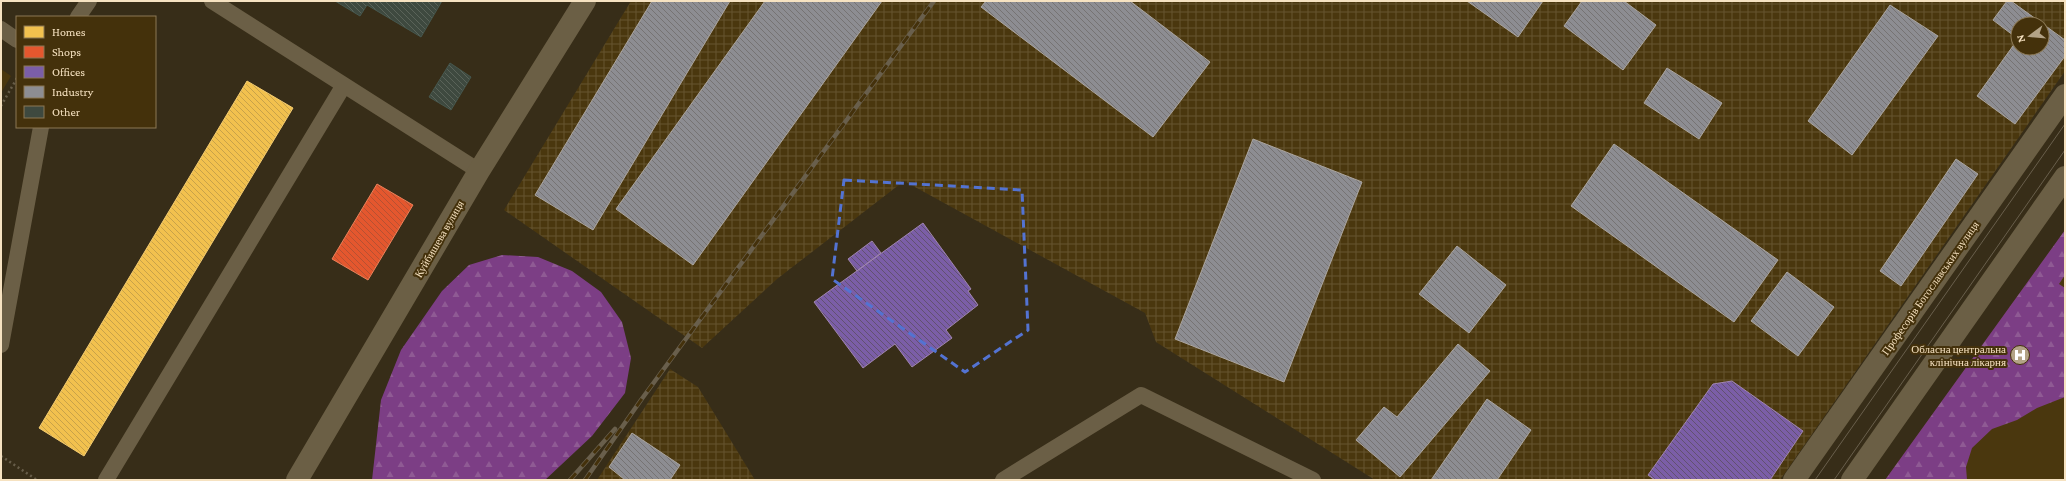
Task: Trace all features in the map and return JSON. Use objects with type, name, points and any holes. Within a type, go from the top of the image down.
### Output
[{"type":"street","name":"Куйбишева вулиця","points":[[297,480],[479,171],[585,1]]},
{"type":"street","name":"Професорів Богославських вулиця","points":[[1794,480],[2065,96]]},
{"type":"street","points":[[1852,480],[2065,177]]},
{"type":"lane","points":[[79,16],[89,1]]},
{"type":"lane","points":[[212,1],[479,171]]},
{"type":"lane","points":[[1,29],[16,39]]},
{"type":"lane","points":[[106,480],[344,85]]},
{"type":"lane","points":[[1,345],[41,128]]},
{"type":"lane","points":[[1003,480],[1141,395],[1313,480]]},
{"type":"path","points":[[1,106],[16,80]]},
{"type":"path","points":[[1,456],[37,480]]},
{"type":"highlighted area","points":[[844,180],[1022,190],[1028,330],[965,372],[832,279]]},
{"type":"shaded area","points":[[631,1],[2065,1],[2065,71],[1780,480],[1375,480],[1156,342],[1145,313],[904,181],[777,279],[702,348],[504,210]]},
{"type":"shaded area","points":[[1,69],[11,76],[1,93]]},
{"type":"shaded area","name":"Обласна центральна клінічна лікарня","points":[[2065,230],[2065,480],[1885,480]]},
{"type":"shaded area","points":[[670,369],[698,387],[755,480],[597,480]]},
{"type":"green space","name":"Обласна центральна клінічна лікарня","points":[[2065,230],[2065,275],[2059,284],[2065,288],[2065,397],[2037,408],[2017,420],[1992,429],[1972,448],[1966,467],[1967,480],[1885,480]]},
{"type":"green space","points":[[502,255],[538,257],[572,271],[601,292],[622,322],[631,358],[625,393],[592,436],[545,480],[372,480],[381,400],[401,350],[442,291],[469,265]]},
{"type":"building: Homes","points":[[247,81],[293,108],[84,456],[39,428]]},
{"type":"building: Shops","points":[[377,184],[413,205],[368,280],[332,259]]},
{"type":"building: Offices","points":[[923,223],[971,289],[968,291],[978,305],[946,330],[952,338],[912,367],[895,344],[863,368],[814,302]]},
{"type":"building: Offices","points":[[872,241],[881,253],[857,271],[848,259]]},
{"type":"building: Offices","points":[[1732,381],[1803,431],[1770,480],[1655,480],[1648,475],[1713,384]]},
{"type":"building: Industry","points":[[652,1],[730,1],[593,230],[535,195]]},
{"type":"building: Industry","points":[[765,1],[882,1],[693,265],[616,209]]},
{"type":"building: Industry","points":[[986,1],[1130,1],[1210,62],[1153,137],[981,7]]},
{"type":"building: Industry","points":[[1467,1],[1543,1],[1518,37]]},
{"type":"building: Industry","points":[[1582,1],[1624,1],[1656,25],[1623,70],[1564,26]]},
{"type":"building: Industry","points":[[2007,1],[2011,1],[2032,16],[2010,16],[2010,33],[1993,20]]},
{"type":"building: Industry","points":[[1890,5],[1938,36],[1852,155],[1808,121]]},
{"type":"building: Industry","points":[[2050,29],[2065,40],[2065,56],[2015,124],[1977,96],[2010,50],[2010,56],[2050,56]]},
{"type":"building: Industry","points":[[1667,68],[1722,103],[1699,139],[1644,103]]},
{"type":"building: Industry","points":[[1253,139],[1362,182],[1284,382],[1175,339]]},
{"type":"building: Industry","points":[[1614,144],[1778,260],[1734,322],[1571,206]]},
{"type":"building: Industry","points":[[1956,159],[1978,174],[1901,286],[1880,271]]},
{"type":"building: Industry","points":[[1457,246],[1506,285],[1469,333],[1419,294]]},
{"type":"building: Industry","points":[[1787,272],[1834,307],[1798,356],[1751,321]]},
{"type":"building: Industry","points":[[1458,344],[1490,371],[1400,477],[1356,440],[1384,407],[1397,417]]},
{"type":"building: Industry","points":[[1487,399],[1531,430],[1497,480],[1431,480]]},
{"type":"building: Industry","points":[[632,433],[680,465],[670,480],[625,480],[609,467]]},
{"type":"building: Other","points":[[335,1],[442,1],[421,37],[367,5],[360,16]]},
{"type":"building: Other","points":[[450,63],[471,77],[451,110],[429,97]]},
{"type":"tram line","points":[[1815,480],[2065,124]]},
{"type":"tram line","points":[[1834,480],[2065,150]]},
{"type":"railway","points":[[585,480],[641,400],[934,1]]},
{"type":"railway","points":[[570,480],[615,429]]},
{"type":"place","name":"Обласна центральна клінічна лікарня","points":[[2020,355]]}]
